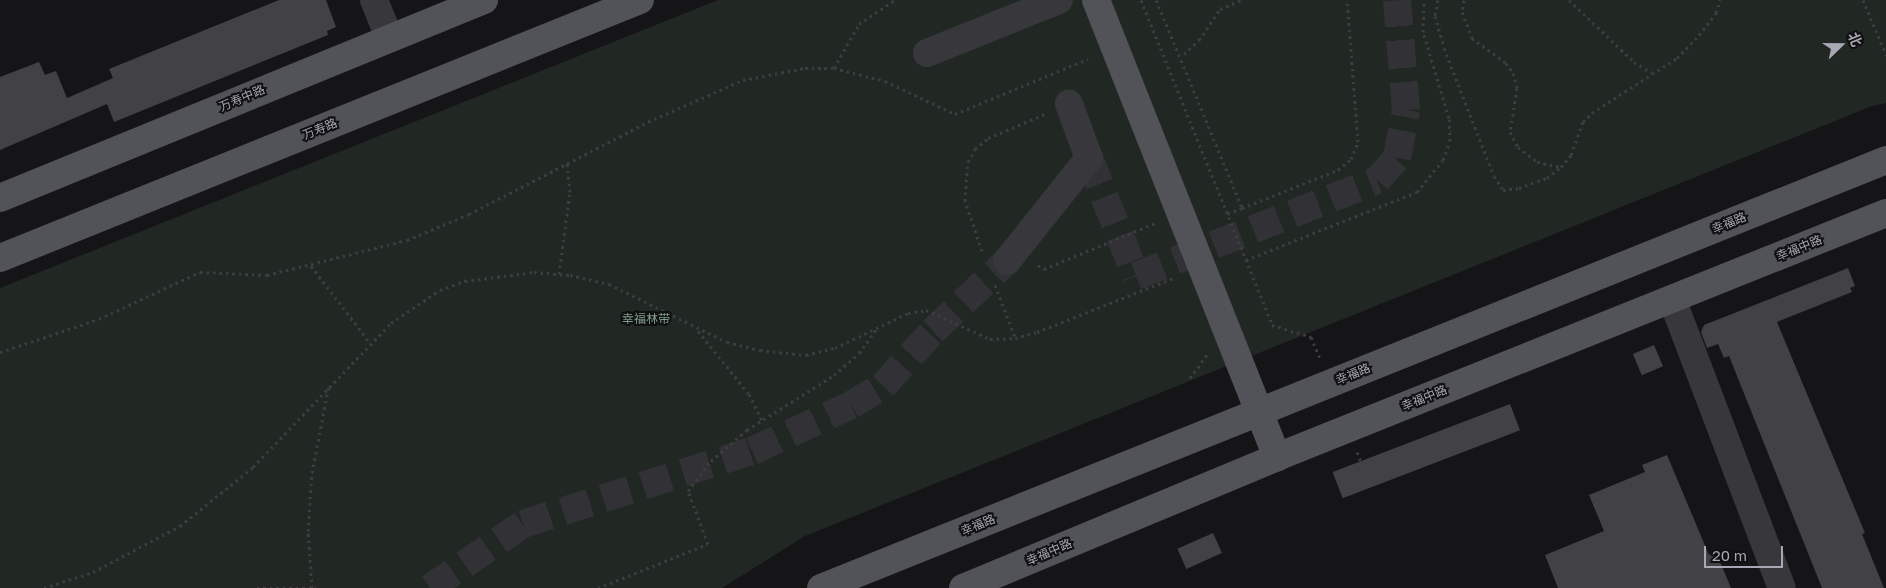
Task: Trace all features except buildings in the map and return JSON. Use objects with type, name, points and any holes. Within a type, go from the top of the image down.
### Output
[{"type":"main road","name":"万寿中路","points":[[0,198],[389,37],[484,0]]},
{"type":"main road","points":[[1096,0],[1278,457]]},
{"type":"main road","name":"万寿路","points":[[0,258],[631,3]]},
{"type":"main road","name":"幸福路","points":[[821,588],[1886,160]]},
{"type":"main road","name":"幸福中路","points":[[963,588],[1278,457],[1886,213]]},
{"type":"street","points":[[374,0],[389,37]]},
{"type":"street","points":[[927,53],[1059,0]]},
{"type":"street","points":[[994,265],[1089,158],[1069,104]]},
{"type":"street","points":[[1672,299],[1782,588]]},
{"type":"path","points":[[834,68],[859,24],[895,0]]},
{"type":"path","points":[[1141,0],[1272,325],[1311,337],[1330,384]]},
{"type":"path","points":[[1156,0],[1242,208]]},
{"type":"path","points":[[1184,54],[1199,40],[1207,24],[1220,8],[1241,0]]},
{"type":"path","points":[[1227,214],[1338,170],[1351,159],[1358,142],[1347,0]]},
{"type":"path","points":[[1246,260],[1417,192],[1443,160],[1450,141],[1449,118],[1423,32],[1424,0]]},
{"type":"path","points":[[1438,0],[1435,16],[1444,48],[1494,176],[1503,190],[1520,188],[1547,178],[1561,167],[1571,155],[1583,122],[1652,73],[1677,58],[1700,35],[1716,13],[1720,0]]},
{"type":"path","points":[[1464,0],[1462,12],[1472,38],[1506,63],[1513,73],[1517,88],[1510,132],[1518,147],[1537,162],[1561,167]]},
{"type":"path","points":[[1569,0],[1634,62],[1652,73]]},
{"type":"path","points":[[1863,0],[1886,55]]},
{"type":"path","points":[[0,352],[99,318],[200,272],[267,275],[311,266],[407,240],[469,214],[568,162],[704,96],[743,80],[796,69],[834,68],[885,81],[955,114],[1088,58]]},
{"type":"path","points":[[1015,338],[994,265],[965,201],[968,162],[975,149],[988,138],[1069,104]]},
{"type":"path","points":[[559,274],[570,192],[568,162]]},
{"type":"path","points":[[1044,269],[1155,223]]},
{"type":"path","points":[[311,266],[370,343]]},
{"type":"path","points":[[44,588],[93,572],[180,526],[254,467],[391,323],[440,290],[497,276],[534,272],[559,274],[609,284],[659,306],[696,329],[727,342],[760,350],[806,355],[836,348],[908,313],[926,310],[990,339],[1015,338],[1037,332],[1176,276]]},
{"type":"path","points":[[598,588],[708,544],[688,490],[711,461],[762,421],[834,375],[859,353],[877,328]]},
{"type":"path","points":[[696,329],[750,394],[762,421]]},
{"type":"path","points":[[257,588],[314,588],[308,531],[312,473],[318,427],[330,385]]},
{"type":"path","points":[[1348,429],[1360,460]]},
{"type":"green space","name":"幸福林带","points":[[718,0],[1886,0],[1886,103],[1872,106],[805,536],[722,588],[0,588],[0,288]]},
{"type":"tunnel","points":[[1089,158],[1136,276],[1377,180],[1397,158],[1406,110],[1397,0]]},
{"type":"tunnel","points":[[430,588],[523,524],[752,451],[851,405],[883,386],[933,331],[1007,261]]}]
